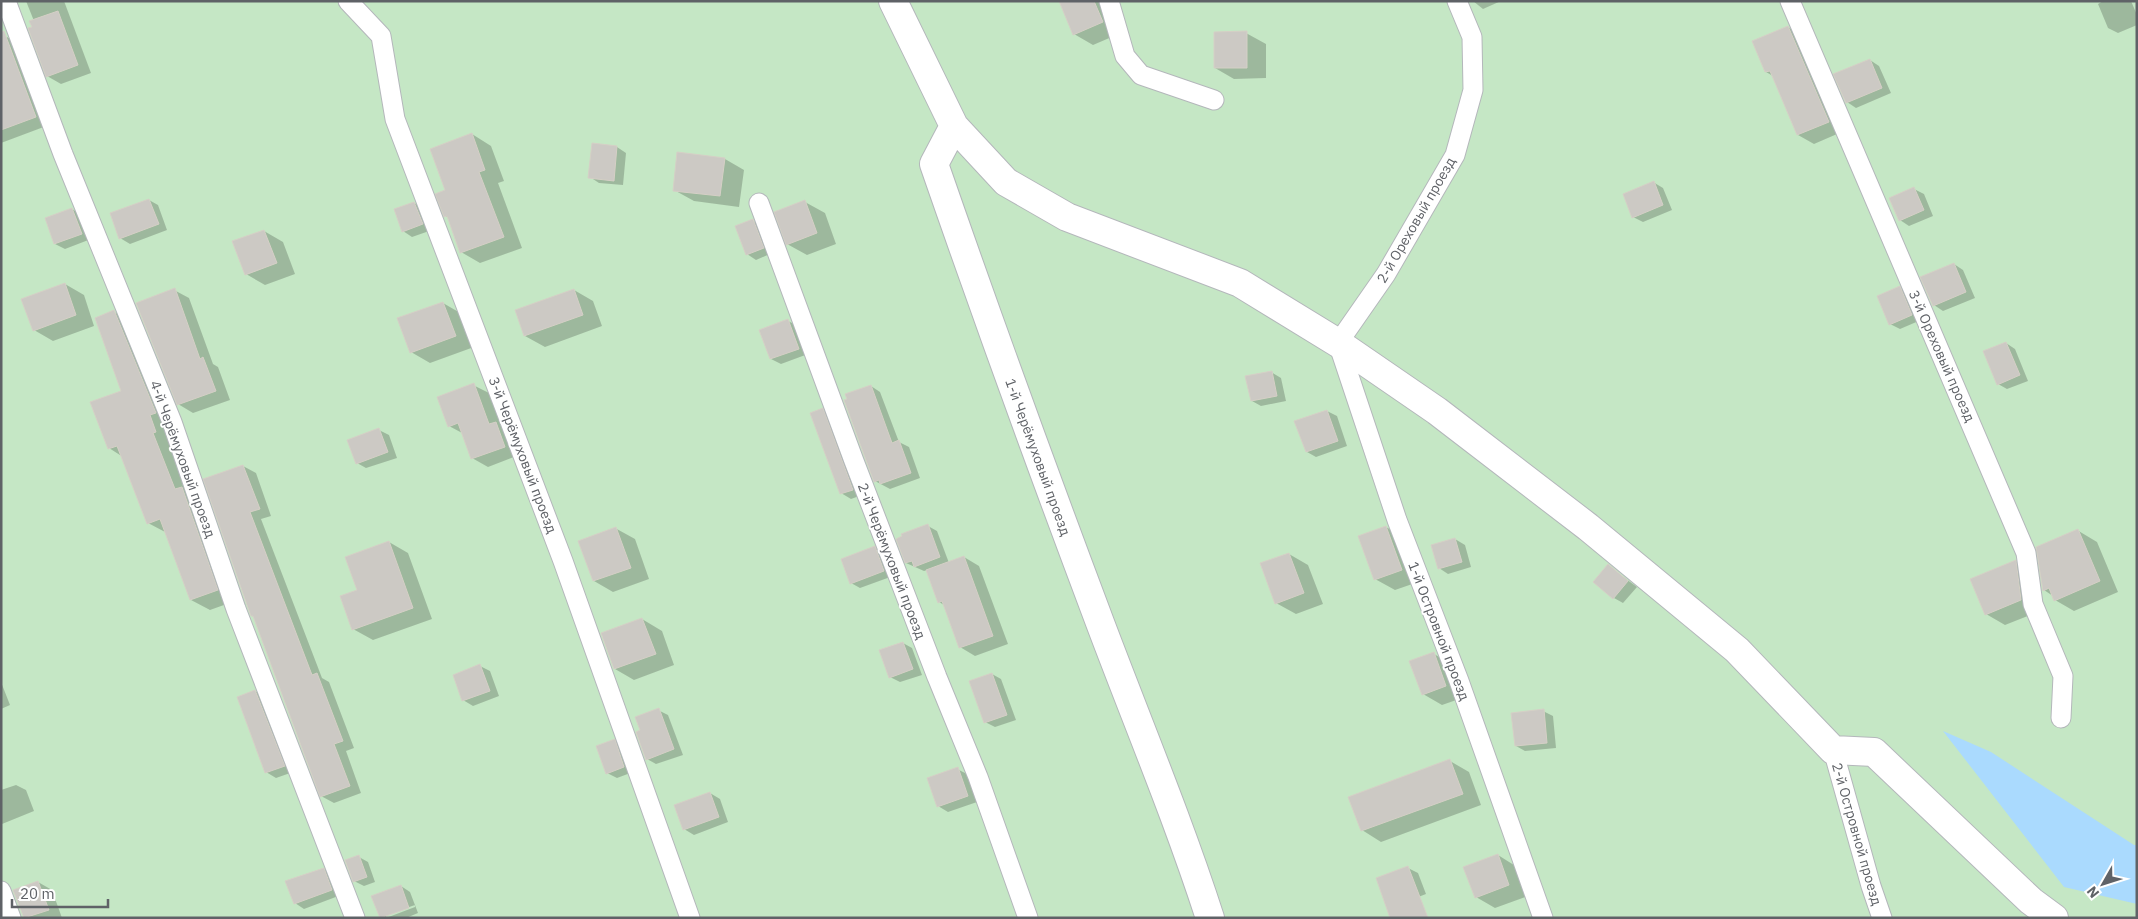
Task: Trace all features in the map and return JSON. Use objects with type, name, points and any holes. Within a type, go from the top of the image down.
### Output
[{"type":"street","points":[[893,1],[954,126],[1006,182],[1067,217],[1240,283],[1338,343],[1437,411],[1588,527],[1737,650],[1834,750],[1874,752],[2031,901],[2054,918]]},
{"type":"street","name":"1-й Черёмуховый проезд","points":[[954,126],[934,164],[1003,362],[1097,614],[1184,838],[1210,918]]},
{"type":"lane","name":"4-й Черёмуховый проезд","points":[[6,1],[63,154],[172,422],[236,609],[355,918]]},
{"type":"lane","name":"3-й Черёмуховый проезд","points":[[348,1],[381,36],[395,119],[564,561],[690,918]]},
{"type":"lane","points":[[1109,1],[1125,56],[1141,75],[1214,100]]},
{"type":"lane","name":"2-й Ореховый проезд","points":[[1338,343],[1386,274],[1455,155],[1473,90],[1472,38],[1457,1]]},
{"type":"lane","name":"3-й Ореховый проезд","points":[[1790,1],[2026,554],[2033,604],[2063,676],[2061,718]]},
{"type":"lane","name":"2-й Черёмуховый проезд","points":[[759,203],[857,470],[978,777],[1028,918]]},
{"type":"lane","name":"1-й Островной проезд","points":[[1338,343],[1397,520],[1459,680],[1543,918]]},
{"type":"lane","name":"2-й Островной проезд","points":[[1834,750],[1871,886],[1882,918]]},
{"type":"lane","points":[[1,891],[10,918]]},
{"type":"green space","points":[[1,1],[2137,1],[2137,918],[1,918]]},
{"type":"water","points":[[1943,731],[1991,752],[2134,845],[2137,845],[2137,904],[2064,887]]},
{"type":"building","points":[[1059,1],[1094,1],[1103,22],[1073,35]]},
{"type":"building","points":[[58,11],[78,65],[46,77],[28,28],[32,27],[29,21]]},
{"type":"building","points":[[1788,26],[1829,122],[1797,135],[1770,71],[1765,72],[1752,41]]},
{"type":"building","points":[[4,31],[36,117],[1,130],[1,32]]},
{"type":"building","points":[[1247,31],[1247,68],[1214,68],[1214,32]]},
{"type":"building","points":[[1870,59],[1882,88],[1846,103],[1833,74]]},
{"type":"building","points":[[472,133],[485,170],[479,172],[504,237],[460,253],[447,216],[444,217],[435,194],[445,190],[430,149]]},
{"type":"building","points":[[592,143],[617,146],[614,181],[588,178]]},
{"type":"building","points":[[677,152],[725,158],[720,196],[673,191]]},
{"type":"building","points":[[1654,181],[1663,205],[1632,218],[1623,194]]},
{"type":"building","points":[[1914,187],[1924,210],[1899,221],[1889,198]]},
{"type":"building","points":[[149,199],[159,224],[119,239],[110,213]]},
{"type":"building","points":[[805,200],[817,233],[786,245],[774,212]]},
{"type":"building","points":[[414,202],[423,224],[402,232],[394,209]]},
{"type":"building","points":[[72,208],[82,234],[54,244],[45,218]]},
{"type":"building","points":[[753,219],[764,248],[746,255],[735,226]]},
{"type":"building","points":[[264,230],[277,263],[245,275],[232,241]]},
{"type":"building","points":[[1954,263],[1966,292],[1933,306],[1920,277]]},
{"type":"building","points":[[65,283],[76,315],[33,331],[21,299]]},
{"type":"building","points":[[1900,286],[1912,315],[1889,325],[1877,296]]},
{"type":"building","points":[[175,288],[200,359],[203,357],[216,391],[177,405],[136,303]]},
{"type":"building","points":[[574,289],[583,315],[524,336],[515,310]]},
{"type":"building","points":[[443,302],[456,336],[410,353],[397,318]]},
{"type":"building","points":[[114,310],[156,413],[150,415],[156,432],[153,433],[175,489],[182,487],[218,590],[190,600],[160,519],[147,524],[117,446],[108,449],[90,402],[121,391],[95,318]]},
{"type":"building","points":[[788,319],[799,349],[770,359],[759,330]]},
{"type":"building","points":[[2006,342],[2020,375],[1997,385],[1983,351]]},
{"type":"building","points":[[1272,371],[1277,396],[1251,401],[1245,376]]},
{"type":"building","points":[[474,383],[489,424],[496,422],[505,447],[471,459],[458,423],[448,427],[437,397]]},
{"type":"building","points":[[871,385],[892,443],[899,440],[911,473],[880,484],[879,480],[874,482],[844,400],[847,399],[845,394]]},
{"type":"building","points":[[823,408],[853,490],[840,494],[810,413]]},
{"type":"building","points":[[1327,410],[1338,441],[1306,452],[1294,421]]},
{"type":"building","points":[[379,428],[388,452],[356,464],[347,440]]},
{"type":"building","points":[[243,465],[260,509],[250,512],[312,675],[317,673],[343,741],[334,744],[350,786],[320,797],[253,616],[251,616],[203,479]]},
{"type":"building","points":[[928,524],[940,557],[914,567],[912,561],[905,563],[896,539],[902,536],[901,534]]},
{"type":"building","points":[[1386,526],[1402,570],[1374,580],[1358,536]]},
{"type":"building","points":[[616,527],[631,568],[593,581],[578,541]]},
{"type":"building","points":[[2078,529],[2100,581],[2054,601],[2049,588],[2043,591],[2036,547]]},
{"type":"building","points":[[1455,538],[1462,562],[1438,569],[1431,545]]},
{"type":"building","points":[[389,541],[413,608],[352,630],[340,596],[357,590],[345,557]]},
{"type":"building","points":[[875,546],[884,571],[850,584],[841,559]]},
{"type":"building","points":[[1289,553],[1304,593],[1275,604],[1260,563]]},
{"type":"building","points":[[964,556],[993,636],[959,648],[942,601],[938,603],[926,570]]},
{"type":"building","points":[[2016,560],[2021,600],[1985,615],[1970,579]]},
{"type":"building","points":[[1608,564],[1628,581],[1613,599],[1593,582]]},
{"type":"building","points":[[642,618],[656,654],[614,669],[601,633]]},
{"type":"building","points":[[903,642],[913,669],[889,678],[879,650]]},
{"type":"building","points":[[1434,652],[1446,686],[1422,695],[1409,661]]},
{"type":"building","points":[[480,664],[490,691],[462,701],[453,675]]},
{"type":"building","points":[[992,673],[1007,715],[984,723],[969,681]]},
{"type":"building","points":[[255,690],[285,766],[265,773],[237,697]]},
{"type":"building","points":[[659,708],[674,749],[646,760],[636,732],[640,730],[635,717]]},
{"type":"building","points":[[1544,709],[1547,743],[1515,746],[1511,713]]},
{"type":"building","points":[[615,739],[624,767],[606,774],[596,746]]},
{"type":"building","points":[[1450,759],[1463,794],[1361,831],[1348,797]]},
{"type":"building","points":[[958,767],[968,796],[937,807],[927,778]]},
{"type":"building","points":[[710,792],[719,817],[683,830],[674,805]]},
{"type":"building","points":[[1498,854],[1509,885],[1475,898],[1463,867]]},
{"type":"building","points":[[359,855],[367,877],[353,882],[345,860]]},
{"type":"building","points":[[1408,866],[1428,918],[1390,918],[1376,878]]},
{"type":"building","points":[[324,868],[332,890],[294,904],[285,881]]},
{"type":"building","points":[[38,881],[49,910],[24,918],[13,890]]},
{"type":"building","points":[[401,885],[409,908],[380,918],[371,896]]}]
